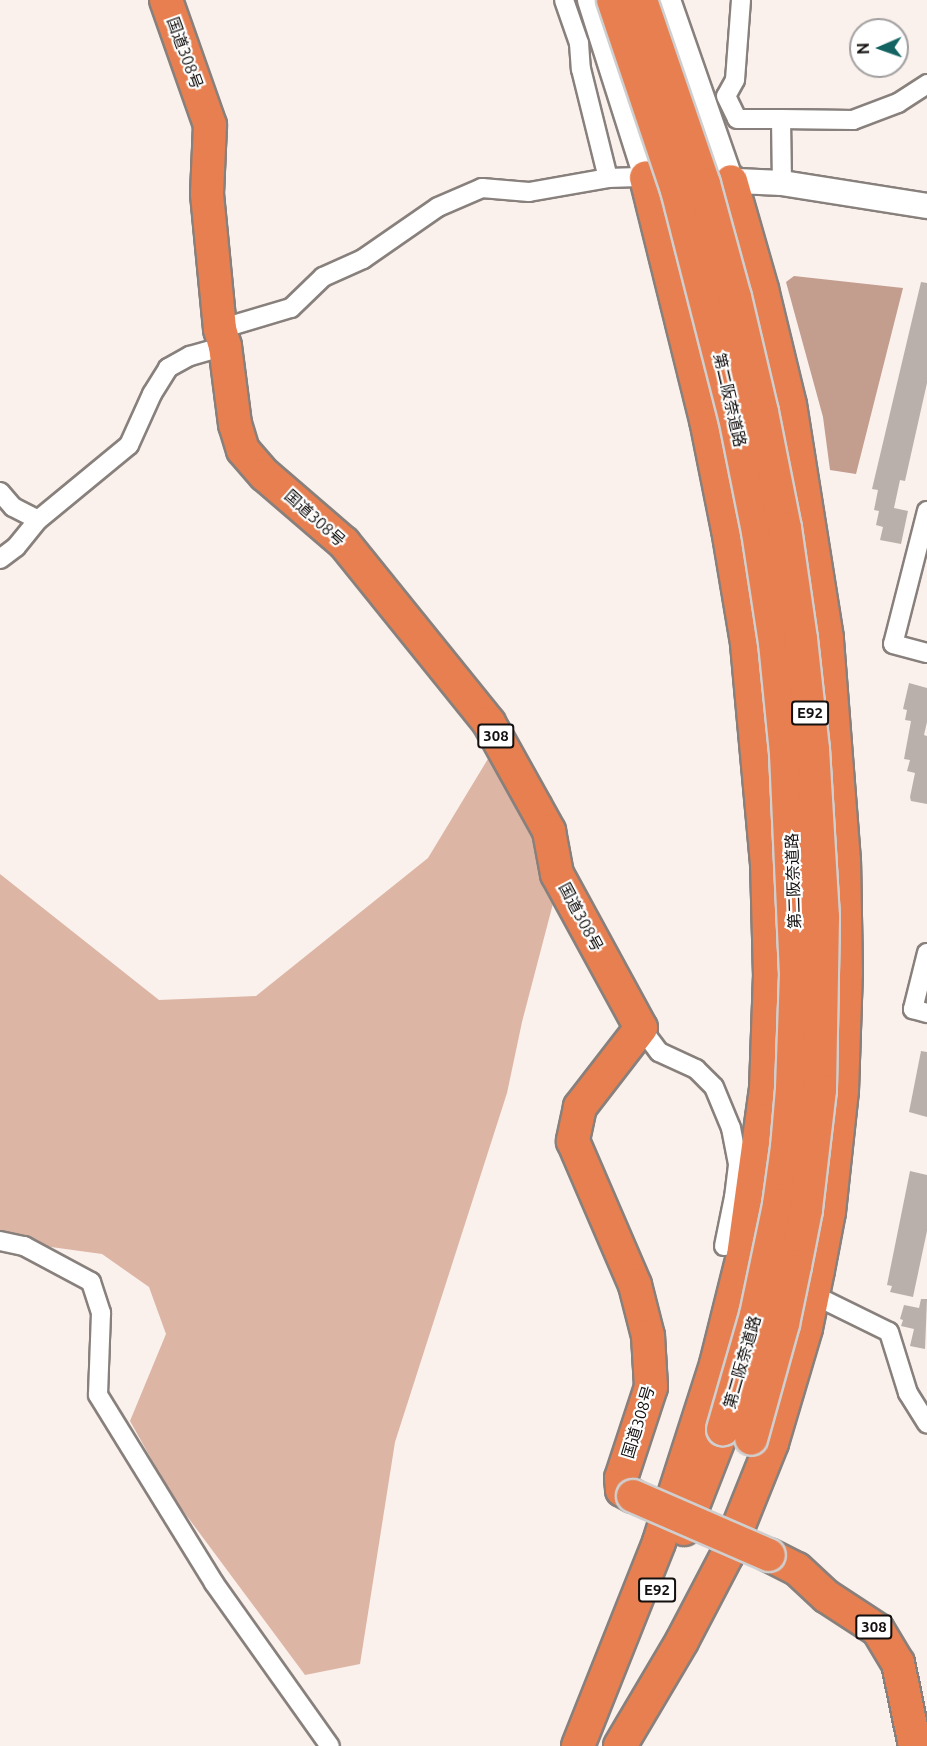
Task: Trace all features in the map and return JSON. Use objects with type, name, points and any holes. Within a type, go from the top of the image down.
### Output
[{"type":"highway","name":"国道308号","points":[[166,0],[210,125],[207,194],[222,337],[235,424],[243,450],[264,475],[344,543],[489,723],[549,831],[557,874],[641,1028],[580,1107],[573,1141],[635,1285],[648,1336],[651,1387],[621,1478],[622,1490],[797,1569],[826,1596],[878,1630],[898,1663],[915,1746]]},
{"type":"highway","name":"第二阪奈道路","points":[[612,0],[677,190],[735,417],[770,609],[786,754],[796,974],[792,1089],[787,1147],[737,1434],[710,1547],[618,1746]]},
{"type":"highway","name":"第二阪奈道路","points":[[579,1746],[633,1643],[682,1536],[737,1434],[783,1324],[806,1210],[820,1090],[822,917],[813,749],[803,650],[785,528],[762,412],[735,297],[704,184],[641,0]]},
{"type":"highway","points":[[579,1746],[659,1542],[716,1364],[730,1312],[749,1221],[767,1066],[770,976],[767,864],[747,643],[706,420],[646,177]]},
{"type":"highway","points":[[618,1746],[682,1641],[727,1555],[772,1443],[806,1328],[818,1270],[831,1192],[842,1091],[846,973],[844,861],[827,638],[790,405],[762,288],[731,181]]},
{"type":"street","points":[[564,0],[579,43],[581,69],[608,178]]},
{"type":"street","points":[[590,0],[646,177]]},
{"type":"street","points":[[668,0],[731,181]]},
{"type":"street","points":[[741,0],[735,80],[726,96],[737,119],[853,120],[898,103],[927,84]]},
{"type":"street","points":[[781,119],[782,183]]},
{"type":"street","points":[[0,559],[16,547],[38,520],[129,445],[152,394],[168,369],[222,337],[291,308],[323,276],[363,259],[438,207],[482,188],[529,192],[608,178],[646,177],[782,183],[927,206]]},
{"type":"street","points":[[0,492],[13,507],[38,520]]},
{"type":"street","points":[[927,511],[893,644],[927,653]]},
{"type":"street","points":[[927,954],[914,1009],[927,1013]]},
{"type":"street","points":[[641,1028],[658,1052],[696,1069],[714,1087],[731,1128],[738,1165],[724,1246]]},
{"type":"street","points":[[0,1241],[24,1246],[91,1282],[101,1313],[98,1395],[214,1583],[330,1746]]},
{"type":"street","points":[[824,1300],[889,1332],[908,1393],[927,1423]]},
{"type":"shaded area","points":[[794,276],[903,288],[856,474],[830,470],[823,417],[786,282]]},
{"type":"shaded area","points":[[503,734],[552,797],[567,850],[522,1022],[507,1093],[395,1442],[360,1664],[305,1675],[172,1496],[130,1421],[166,1334],[149,1287],[102,1254],[0,1240],[0,874],[159,1000],[256,996],[428,858]]},
{"type":"building","points":[[921,282],[927,283],[927,383],[905,481],[900,480],[894,508],[908,511],[901,544],[880,540],[883,527],[876,525],[879,511],[874,510],[878,490],[872,489]]},
{"type":"building","points":[[909,683],[927,688],[927,722],[924,735],[927,736],[927,804],[911,801],[915,773],[907,771],[910,760],[904,759],[911,721],[905,720],[907,710],[903,709]]},
{"type":"building","points":[[921,1051],[927,1052],[927,1117],[909,1112]]},
{"type":"building","points":[[910,1171],[927,1175],[927,1231],[913,1297],[890,1292],[892,1286],[887,1285]]},
{"type":"building","points":[[921,1299],[927,1299],[925,1349],[910,1346],[914,1329],[901,1326],[903,1320],[900,1319],[904,1305],[919,1308]]}]
